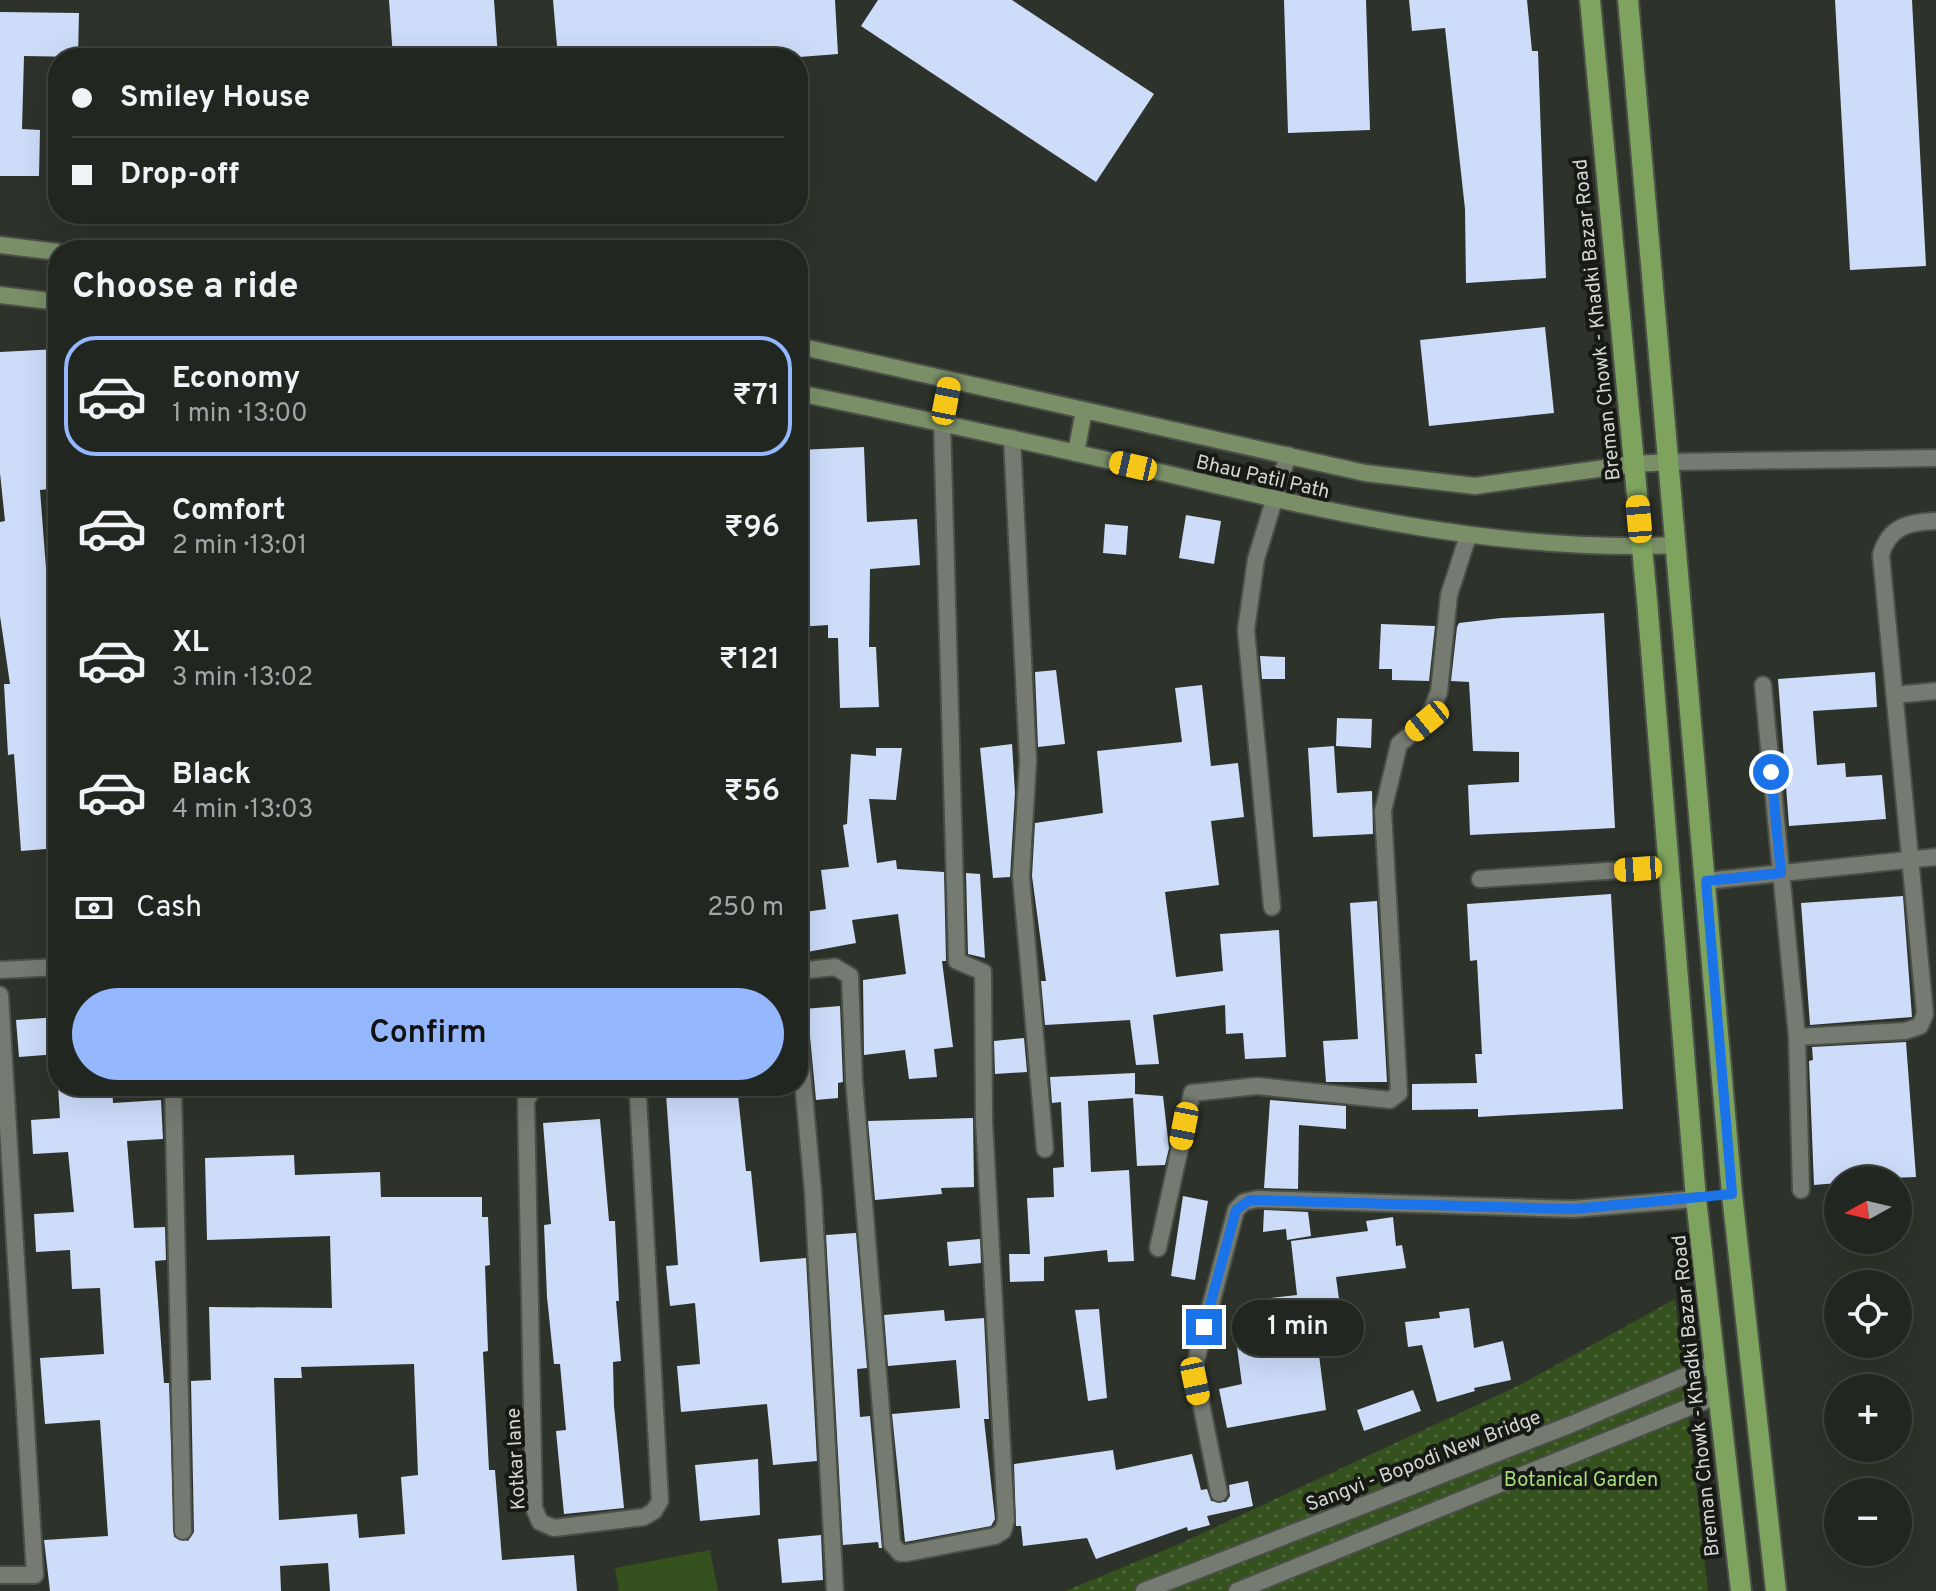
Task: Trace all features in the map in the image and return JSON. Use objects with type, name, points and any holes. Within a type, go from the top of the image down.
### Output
[{"type":"main road","name":"Breman Chowk - Khadki Bazar Road","points":[[1590,0],[1642,546],[1696,1199],[1741,1591]]},
{"type":"main road","points":[[1628,0],[1732,1194],[1776,1591]]},
{"type":"main road","points":[[0,245],[48,251]]},
{"type":"main road","points":[[0,295],[48,301]]},
{"type":"main road","name":"Bhau Patil Path","points":[[808,348],[1365,473],[1475,486],[1634,464],[1670,462]]},
{"type":"main road","name":"Bhau Patil Path","points":[[808,395],[942,422],[1363,520],[1468,536],[1642,546],[1677,545]]},
{"type":"main road","points":[[1076,453],[1084,410]]},
{"type":"main road","points":[[1696,1199],[1732,1194]]},
{"type":"street","points":[[808,970],[835,967],[850,976],[854,1080],[892,1544],[900,1553],[907,1553],[995,1536],[1003,1531],[1006,1520],[984,1121],[983,972],[957,961],[942,422],[950,381]]},
{"type":"street","points":[[1012,438],[1028,761],[1021,877],[1045,1149]]},
{"type":"street","points":[[1272,907],[1246,630],[1256,559],[1277,499],[1288,455]]},
{"type":"street","points":[[1670,462],[1936,458]]},
{"type":"street","points":[[1797,1037],[1905,1031],[1923,1021],[1911,859],[1881,555],[1891,534],[1901,526],[1936,521]]},
{"type":"street","points":[[1158,1248],[1192,1093],[1257,1086],[1390,1100],[1399,1093],[1383,811],[1399,744],[1427,721],[1439,692],[1449,595],[1468,536]]},
{"type":"street","points":[[1763,685],[1797,1037],[1801,1190]]},
{"type":"street","points":[[1895,695],[1936,691]]},
{"type":"street","points":[[1706,881],[1936,857]]},
{"type":"street","points":[[1480,879],[1670,867]]},
{"type":"street","points":[[0,970],[48,968]]},
{"type":"street","points":[[0,995],[35,1575],[0,1575]]},
{"type":"street","points":[[173,1096],[183,1531]]},
{"type":"street","name":"Kotkar lane","points":[[529,1096],[526,1100],[534,1508],[540,1522],[554,1528],[644,1517],[654,1511],[660,1501],[638,1096]]},
{"type":"street","points":[[804,1096],[813,1192],[835,1591]]},
{"type":"street","points":[[1219,1493],[1194,1368],[1236,1210],[1244,1202],[1257,1199],[1573,1209],[1696,1199]]},
{"type":"street","name":"Sangvi - Bopodi New Bridge","points":[[1144,1591],[1572,1424],[1715,1363]]},
{"type":"street","points":[[1237,1591],[1719,1395]]},
{"type":"green space","name":"Botanical Garden","points":[[1675,1299],[1708,1591],[1065,1591],[1177,1545],[1520,1385]]},
{"type":"green space","points":[[710,1550],[718,1591],[619,1591],[615,1568]]},
{"type":"building","points":[[389,0],[494,0],[497,48],[392,48]]},
{"type":"building","points":[[553,0],[835,0],[838,54],[808,56],[808,48],[557,48]]},
{"type":"building","points":[[878,0],[1012,0],[1154,94],[1096,182],[861,26]]},
{"type":"building","points":[[1284,0],[1366,0],[1370,130],[1288,133]]},
{"type":"building","points":[[1409,0],[1527,0],[1532,51],[1538,51],[1546,278],[1466,283],[1465,209],[1445,28],[1412,31]]},
{"type":"building","points":[[1835,0],[1912,0],[1926,266],[1850,270]]},
{"type":"building","points":[[0,12],[79,13],[78,48],[48,48],[48,56],[24,56],[22,129],[40,130],[39,176],[0,176]]},
{"type":"building","points":[[1545,327],[1554,413],[1429,426],[1420,340]]},
{"type":"building","points":[[48,350],[48,489],[40,490],[48,568],[48,849],[21,851],[14,754],[8,755],[4,684],[10,684],[0,616],[0,522],[5,521],[0,473],[0,352]]},
{"type":"building","points":[[864,447],[867,522],[917,519],[920,565],[870,569],[869,647],[876,647],[879,707],[840,708],[838,638],[828,638],[828,625],[808,626],[808,450]]},
{"type":"building","points":[[1186,515],[1221,521],[1214,564],[1179,558]]},
{"type":"building","points":[[1105,524],[1128,526],[1126,555],[1103,553]]},
{"type":"building","points":[[1604,613],[1615,828],[1470,835],[1468,785],[1519,782],[1519,752],[1473,751],[1469,682],[1451,681],[1459,623]]},
{"type":"building","points":[[1381,624],[1435,626],[1429,681],[1392,680],[1392,669],[1379,669]]},
{"type":"building","points":[[1260,656],[1285,657],[1285,679],[1262,679]]},
{"type":"building","points":[[1056,670],[1065,744],[1038,747],[1035,672]]},
{"type":"building","points":[[1875,672],[1877,707],[1813,711],[1817,765],[1845,763],[1846,777],[1882,775],[1886,819],[1789,826],[1778,679]]},
{"type":"building","points":[[1202,685],[1211,766],[1238,763],[1244,817],[1211,821],[1219,885],[1165,892],[1176,977],[1223,971],[1220,934],[1279,930],[1286,1057],[1245,1059],[1243,1033],[1226,1034],[1225,1005],[1153,1015],[1159,1064],[1136,1065],[1130,1020],[1045,1025],[1041,981],[1046,981],[1032,876],[1035,823],[1103,813],[1097,751],[1182,742],[1175,688]]},
{"type":"building","points":[[1337,718],[1372,719],[1371,748],[1336,746]]},
{"type":"building","points":[[1012,744],[1015,793],[1010,877],[993,878],[980,748]]},
{"type":"building","points":[[1334,746],[1337,793],[1372,791],[1373,834],[1313,837],[1308,748]]},
{"type":"building","points":[[876,748],[902,748],[896,800],[869,799],[877,863],[896,860],[897,869],[944,872],[946,961],[942,961],[953,1047],[934,1049],[937,1077],[909,1079],[905,1050],[864,1055],[863,980],[906,974],[898,914],[852,920],[856,943],[808,952],[808,912],[826,909],[821,870],[849,867],[843,825],[847,824],[851,754],[876,756]]},
{"type":"building","points":[[966,873],[980,874],[985,958],[968,954]]},
{"type":"building","points":[[1611,894],[1623,1109],[1478,1117],[1478,1109],[1412,1110],[1412,1084],[1477,1083],[1475,1054],[1482,1054],[1477,960],[1470,961],[1467,904]]},
{"type":"building","points":[[1903,896],[1912,1017],[1810,1025],[1801,903]]},
{"type":"building","points":[[1377,901],[1387,1082],[1326,1082],[1323,1041],[1358,1039],[1350,903]]},
{"type":"building","points":[[840,1006],[843,1082],[838,1083],[838,1098],[816,1100],[808,1009]]},
{"type":"building","points":[[48,1018],[48,1055],[19,1057],[16,1020]]},
{"type":"building","points":[[1024,1038],[1027,1072],[995,1074],[994,1041]]},
{"type":"building","points":[[1906,1042],[1916,1177],[1912,1177],[1912,1166],[1824,1166],[1824,1184],[1814,1185],[1809,1061],[1813,1060],[1812,1047]]},
{"type":"building","points":[[1135,1073],[1135,1094],[1163,1096],[1169,1148],[1165,1165],[1137,1166],[1133,1098],[1088,1101],[1091,1172],[1129,1170],[1134,1261],[1108,1262],[1107,1250],[1044,1257],[1044,1281],[1010,1282],[1009,1254],[1030,1254],[1027,1198],[1054,1197],[1053,1168],[1064,1167],[1061,1102],[1052,1103],[1050,1077]]},
{"type":"building","points":[[59,1096],[113,1096],[113,1103],[161,1100],[163,1139],[127,1141],[134,1228],[165,1227],[166,1260],[155,1261],[164,1383],[169,1383],[174,1537],[188,1541],[194,1532],[191,1381],[211,1380],[209,1307],[332,1308],[330,1236],[207,1240],[205,1158],[294,1155],[295,1175],[380,1172],[381,1197],[482,1197],[482,1217],[488,1217],[490,1265],[485,1266],[488,1351],[483,1352],[489,1470],[495,1470],[502,1560],[574,1555],[577,1591],[330,1591],[328,1563],[280,1566],[281,1591],[50,1591],[44,1540],[108,1536],[100,1420],[45,1424],[40,1358],[104,1354],[100,1288],[72,1289],[70,1250],[36,1252],[34,1214],[74,1212],[68,1152],[33,1154],[31,1120],[60,1118]],"holes":[[[414,1364],[418,1475],[401,1477],[405,1534],[359,1538],[357,1514],[279,1520],[274,1378],[302,1378],[301,1367]]]},
{"type":"building","points":[[666,1096],[738,1096],[746,1171],[751,1171],[760,1262],[806,1258],[817,1461],[773,1465],[767,1404],[681,1412],[677,1366],[700,1364],[695,1303],[670,1306],[666,1266],[678,1265]]},
{"type":"building","points":[[1270,1100],[1346,1106],[1346,1129],[1299,1125],[1298,1189],[1264,1188]]},
{"type":"building","points":[[973,1118],[974,1187],[941,1188],[942,1194],[875,1200],[868,1121]]},
{"type":"building","points":[[600,1119],[609,1221],[615,1221],[619,1301],[616,1301],[621,1361],[613,1362],[614,1406],[624,1508],[564,1514],[556,1431],[566,1430],[560,1364],[554,1364],[547,1297],[544,1225],[551,1224],[543,1123]]},
{"type":"building","points":[[1183,1196],[1208,1201],[1195,1280],[1171,1276]]},
{"type":"building","points":[[1264,1210],[1308,1212],[1311,1236],[1287,1240],[1286,1229],[1263,1232]]},
{"type":"building","points":[[1393,1217],[1396,1246],[1402,1245],[1406,1268],[1336,1277],[1340,1306],[1334,1307],[1339,1344],[1318,1347],[1326,1410],[1227,1428],[1219,1389],[1242,1384],[1236,1340],[1257,1337],[1252,1300],[1297,1295],[1291,1241],[1368,1231],[1366,1221]]},
{"type":"building","points":[[856,1233],[867,1368],[857,1369],[860,1417],[870,1416],[882,1548],[879,1548],[878,1542],[843,1545],[826,1235]]},
{"type":"building","points":[[980,1239],[981,1263],[949,1266],[947,1242]]},
{"type":"building","points":[[1469,1308],[1474,1348],[1503,1341],[1511,1380],[1474,1388],[1475,1391],[1437,1402],[1422,1345],[1408,1347],[1405,1322],[1440,1318],[1439,1312]]},
{"type":"building","points":[[1099,1309],[1107,1398],[1088,1401],[1075,1310]]},
{"type":"building","points":[[944,1310],[945,1321],[984,1318],[989,1419],[984,1419],[995,1519],[991,1526],[905,1542],[892,1414],[960,1408],[956,1360],[888,1366],[884,1315]]},
{"type":"building","points":[[1413,1390],[1421,1411],[1364,1431],[1357,1410]]},
{"type":"building","points":[[1113,1450],[1116,1470],[1192,1454],[1201,1490],[1207,1489],[1211,1501],[1226,1502],[1230,1496],[1229,1485],[1248,1481],[1253,1506],[1207,1516],[1210,1525],[1188,1531],[1187,1527],[1096,1559],[1087,1538],[1023,1546],[1021,1526],[1016,1526],[1014,1464]]},
{"type":"building","points":[[758,1459],[760,1515],[700,1521],[695,1465]]},
{"type":"building","points":[[821,1535],[823,1580],[782,1583],[778,1539]]},
{"type":"route","points":[[1204,1327],[1236,1210],[1250,1200],[1573,1209],[1732,1194],[1706,881],[1781,873],[1771,772]]}]
